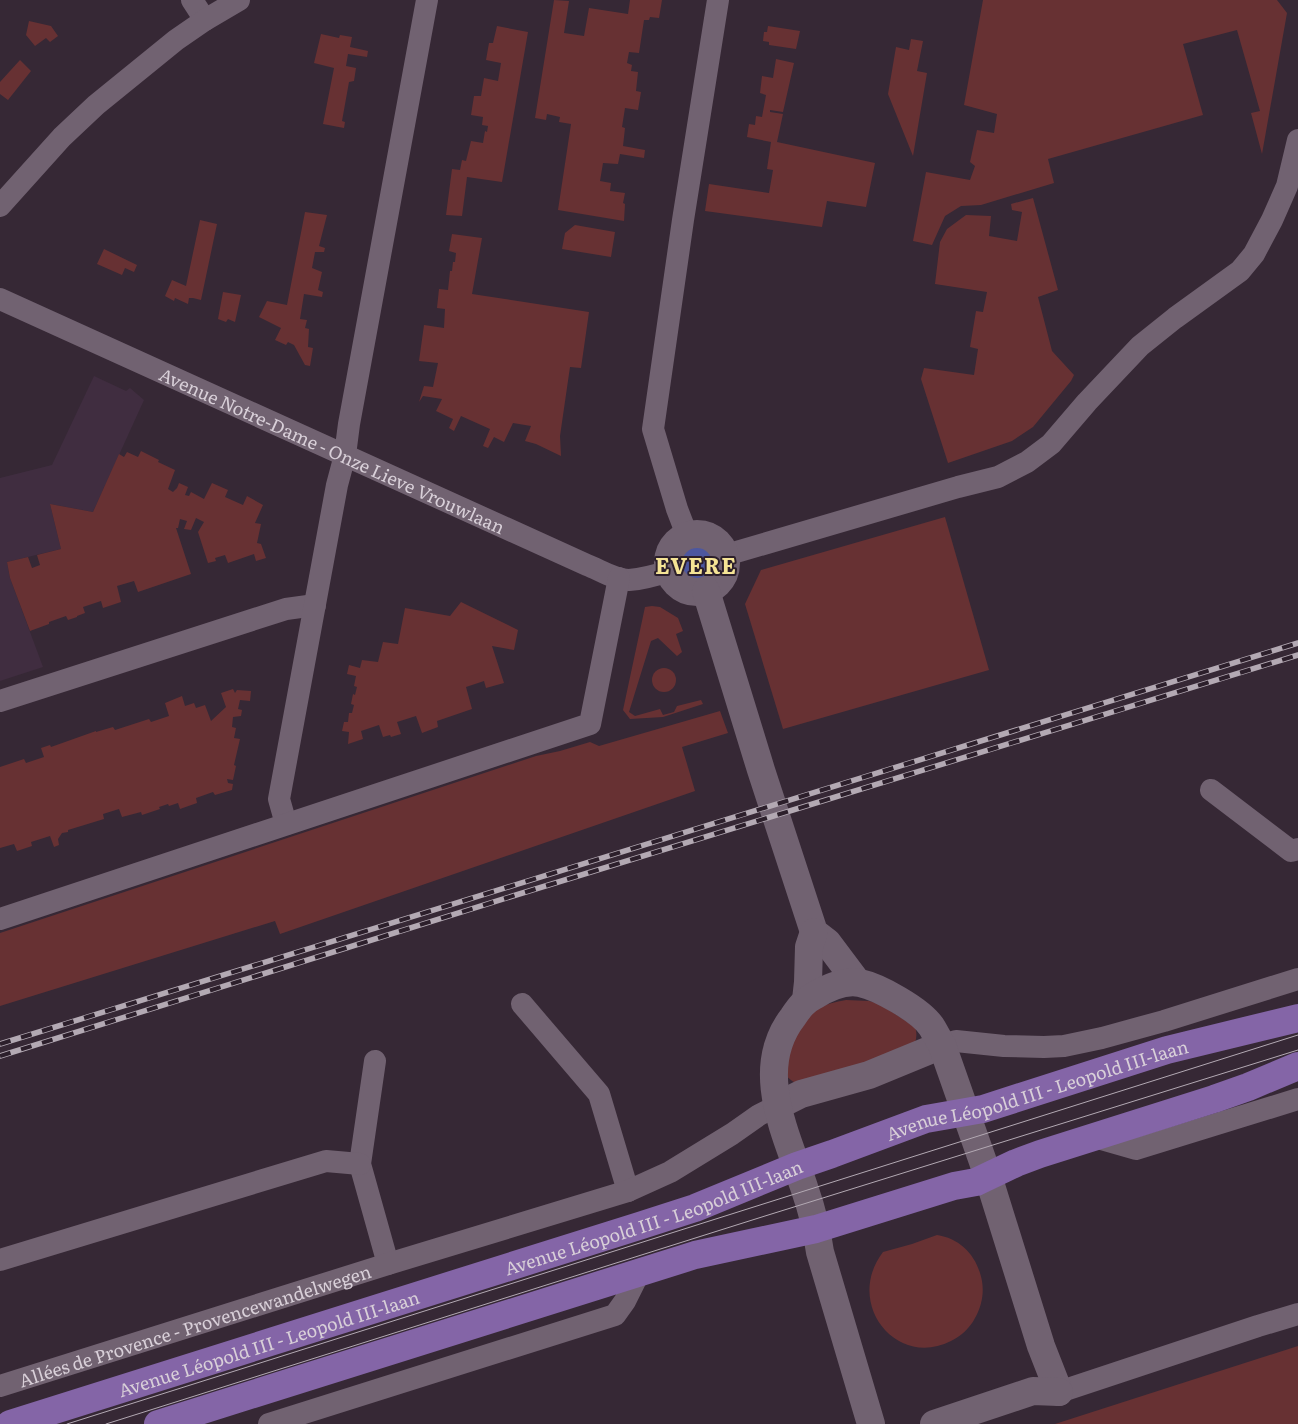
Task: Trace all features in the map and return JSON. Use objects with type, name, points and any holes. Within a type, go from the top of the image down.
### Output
[{"type":"main road","name":"Avenue Léopold III - Leopold III-laan","points":[[10,1424],[695,1208],[797,1166],[926,1119],[983,1109],[1167,1050],[1298,1018]]},
{"type":"main road","points":[[158,1424],[695,1255],[816,1229],[954,1186],[976,1182],[1040,1154],[1214,1099],[1298,1066]]},
{"type":"street","points":[[192,0],[205,20]]},
{"type":"street","points":[[286,824],[279,799],[337,485],[345,455],[349,424],[428,0]]},
{"type":"street","points":[[687,535],[677,509],[653,429],[682,220],[718,0]]},
{"type":"street","points":[[0,206],[62,137],[96,105],[176,40],[233,1]]},
{"type":"street","points":[[726,555],[998,477],[1027,462],[1051,444],[1087,402],[1140,346],[1240,270],[1254,254],[1272,220],[1292,189],[1298,140]]},
{"type":"street","name":"Avenue Notre-Dame - Onze Lieve Vrouwlaan","points":[[0,299],[587,565],[629,580],[669,571]]},
{"type":"street","points":[[693,533],[701,533],[711,537],[719,543],[726,555],[725,571],[720,581],[713,588],[706,591],[693,592],[684,589],[676,583],[669,571],[669,554],[674,544],[681,538],[693,533]]},
{"type":"street","points":[[0,919],[590,724],[620,578]]},
{"type":"street","points":[[706,591],[814,932],[831,948],[857,982]]},
{"type":"street","points":[[0,701],[286,609],[315,605]]},
{"type":"street","points":[[1211,790],[1291,851],[1298,849]]},
{"type":"street","points":[[806,1000],[808,947],[814,932]]},
{"type":"street","points":[[942,1046],[956,1040],[1004,1046],[1064,1046],[1164,1021],[1298,979]]},
{"type":"street","points":[[871,1424],[820,1252],[816,1229],[797,1166],[786,1139],[777,1106],[773,1074],[777,1044],[786,1026],[806,1000],[825,989],[845,984],[857,982],[866,984],[904,1003],[924,1018],[931,1026],[942,1046],[988,1176],[1041,1346],[1059,1392]]},
{"type":"street","points":[[522,1004],[599,1094],[628,1191]]},
{"type":"street","name":"Allées de Provence - Provencewandelwegen","points":[[0,1386],[628,1191],[670,1172],[759,1115],[801,1094],[870,1075],[942,1046]]},
{"type":"street","name":"Allées de Provence - Provencewandelwegen","points":[[375,1061],[360,1164],[388,1264]]},
{"type":"street","points":[[1094,1138],[1136,1149],[1298,1099]]},
{"type":"street","points":[[0,1260],[326,1161],[360,1164]]},
{"type":"street","points":[[269,1424],[615,1315],[625,1301],[639,1273]]},
{"type":"street","points":[[985,1424],[1040,1407],[1059,1392],[1298,1314]]},
{"type":"street","points":[[934,1424],[1033,1391],[1059,1392]]},
{"type":"shaded area","points":[[554,0],[569,1],[564,33],[584,36],[589,8],[628,14],[630,0],[662,0],[659,18],[650,17],[649,20],[644,20],[639,53],[629,52],[627,63],[632,65],[631,71],[638,72],[636,91],[641,92],[638,110],[625,108],[622,127],[625,128],[623,146],[645,150],[644,158],[620,154],[618,164],[603,163],[600,181],[611,183],[610,191],[625,193],[623,203],[625,204],[624,221],[558,210],[571,124],[559,122],[560,117],[547,114],[546,120],[535,118]]},
{"type":"shaded area","points":[[983,0],[1277,0],[1287,13],[1262,154],[1251,113],[1260,111],[1237,30],[1183,44],[1203,115],[1048,159],[1054,183],[981,205],[961,206],[945,216],[932,245],[913,241],[926,172],[970,180],[975,166],[970,162],[977,130],[994,133],[997,114],[964,105]]},
{"type":"shaded area","points":[[29,21],[51,26],[58,36],[50,42],[46,38],[35,46],[26,35]]},
{"type":"shaded area","points":[[497,26],[528,32],[502,182],[467,177],[462,216],[446,215],[452,169],[460,170],[462,160],[466,161],[471,141],[483,143],[485,131],[487,132],[488,126],[482,125],[483,117],[471,115],[474,96],[481,96],[484,78],[498,81],[501,63],[486,60],[489,43],[493,43]]},
{"type":"shaded area","points":[[768,26],[800,31],[796,49],[769,45],[769,42],[763,41],[764,32],[767,32]]},
{"type":"shaded area","points":[[321,34],[339,38],[340,35],[352,37],[350,47],[368,51],[367,57],[348,54],[346,66],[356,68],[354,81],[349,82],[342,121],[345,122],[344,128],[323,124],[334,68],[314,63]]},
{"type":"shaded area","points":[[911,39],[923,41],[917,71],[927,73],[913,156],[888,94],[896,47],[909,50]]},
{"type":"shaded area","points":[[776,59],[794,63],[783,112],[770,110],[770,112],[783,114],[777,142],[875,163],[866,207],[827,201],[822,227],[705,211],[709,184],[769,193],[773,170],[767,169],[771,142],[747,137],[749,124],[755,125],[756,116],[762,117],[766,95],[760,93],[762,76],[773,78]]},
{"type":"shaded area","points":[[20,60],[31,71],[8,100],[0,94],[0,82]]},
{"type":"shaded area","points":[[1033,198],[1058,290],[1038,297],[1052,351],[1074,375],[1033,427],[1012,441],[948,463],[921,379],[924,368],[974,375],[978,349],[970,347],[976,311],[983,312],[987,292],[935,284],[940,242],[947,229],[966,215],[991,216],[989,236],[1017,241],[1022,212],[1012,210],[1011,204]]},
{"type":"shaded area","points":[[305,212],[327,215],[319,246],[325,248],[324,252],[315,252],[312,268],[322,272],[318,290],[323,292],[322,297],[304,294],[300,319],[307,320],[305,328],[309,329],[308,347],[313,348],[310,366],[305,365],[294,345],[288,342],[286,345],[275,340],[281,328],[259,317],[267,301],[287,305]]},
{"type":"shaded area","points":[[200,220],[217,224],[201,300],[189,298],[188,304],[175,298],[174,301],[165,296],[172,280],[186,286]]},
{"type":"shaded area","points":[[575,225],[615,232],[611,257],[562,249],[565,233]]},
{"type":"shaded area","points":[[452,234],[482,238],[472,294],[589,312],[581,368],[570,367],[560,436],[561,456],[525,441],[531,426],[513,423],[504,442],[494,437],[488,448],[483,446],[490,429],[461,416],[454,431],[449,428],[453,419],[436,411],[442,399],[423,396],[419,402],[424,386],[433,387],[438,363],[419,361],[424,325],[444,328],[445,309],[437,308],[439,289],[448,290],[450,271],[452,271],[453,262],[455,262],[456,253],[449,251]]},
{"type":"shaded area","points":[[104,249],[137,265],[134,272],[125,268],[122,275],[97,264]]},
{"type":"shaded area","points":[[223,292],[241,295],[235,322],[228,319],[226,322],[218,319]]},
{"type":"shaded area","points":[[94,376],[126,391],[130,388],[144,400],[93,512],[50,504],[61,549],[7,562],[10,578],[43,667],[0,681],[0,478],[52,465]]},
{"type":"shaded area","points":[[141,451],[175,470],[168,489],[173,492],[179,483],[188,487],[185,495],[189,496],[191,492],[204,499],[212,483],[228,490],[225,497],[243,505],[247,496],[263,505],[255,523],[261,524],[257,543],[261,544],[266,558],[256,561],[254,554],[228,563],[225,555],[215,558],[216,561],[208,563],[198,532],[204,522],[196,518],[191,530],[184,529],[187,521],[180,519],[178,528],[176,528],[191,574],[138,592],[134,581],[117,586],[121,602],[103,608],[101,601],[83,607],[85,613],[77,617],[68,620],[66,616],[30,631],[10,578],[7,562],[28,557],[32,568],[40,565],[37,555],[61,549],[50,504],[93,512],[119,454],[124,457],[127,452],[138,457]]},
{"type":"shaded area","points":[[945,517],[989,670],[783,729],[745,604],[761,570]]},
{"type":"shaded area","points":[[461,602],[518,630],[514,650],[492,646],[504,683],[486,688],[484,681],[466,687],[472,709],[437,721],[438,727],[422,733],[416,716],[397,722],[401,734],[383,737],[379,725],[361,731],[363,739],[348,744],[349,732],[342,731],[344,722],[348,722],[349,713],[352,713],[354,705],[351,704],[357,687],[354,686],[356,676],[347,674],[349,665],[360,668],[362,660],[378,662],[383,642],[398,644],[405,608],[450,616]]},
{"type":"shaded area","points":[[645,607],[660,607],[678,618],[683,631],[676,634],[682,652],[677,656],[658,638],[651,641],[629,712],[635,716],[660,709],[663,715],[674,712],[677,706],[701,700],[703,704],[663,717],[630,719],[623,710]]},
{"type":"shaded area","points":[[664,668],[673,671],[676,680],[673,689],[664,692],[655,689],[652,680],[655,671]]},
{"type":"shaded area","points":[[233,689],[235,693],[237,690],[251,691],[250,701],[240,700],[238,709],[242,710],[241,716],[233,717],[232,727],[236,728],[234,738],[240,739],[234,765],[236,766],[233,780],[227,779],[228,783],[233,784],[232,790],[215,795],[213,792],[196,798],[197,803],[180,809],[178,803],[159,807],[160,809],[142,815],[141,812],[122,817],[119,809],[103,814],[104,819],[62,833],[58,839],[59,845],[54,847],[50,836],[31,842],[32,846],[17,851],[14,844],[0,848],[0,767],[24,759],[26,763],[44,757],[41,748],[50,745],[51,747],[96,731],[113,727],[115,730],[149,719],[151,722],[169,716],[165,703],[182,696],[185,706],[194,703],[196,708],[205,705],[211,721],[226,707],[221,693]]},
{"type":"shaded area","points":[[720,711],[728,733],[682,747],[695,791],[280,934],[275,921],[0,1006],[0,933],[536,756],[590,742],[599,746]]},
{"type":"shaded area","points":[[846,1000],[869,1001],[880,1004],[915,1027],[916,1039],[911,1050],[795,1083],[785,1072],[786,1057],[794,1038],[816,1010]]},
{"type":"shaded area","points":[[937,1235],[952,1239],[974,1259],[982,1279],[981,1302],[978,1313],[971,1325],[955,1339],[931,1347],[912,1346],[895,1339],[882,1326],[873,1310],[869,1291],[872,1272],[883,1252]]},
{"type":"shaded area","points":[[1298,1346],[1298,1424],[1055,1424]]},
{"type":"water","points":[[698,545],[705,546],[710,550],[714,555],[714,569],[710,574],[705,578],[698,579],[691,578],[686,574],[682,569],[681,562],[682,555],[686,550],[691,546]]},
{"type":"tram line","points":[[67,1424],[1298,1035]]},
{"type":"tram line","points":[[106,1424],[1298,1050]]},
{"type":"railway","points":[[0,1044],[1298,643]]},
{"type":"railway","points":[[0,1056],[516,895],[1298,655]]},
{"type":"district","name":"EVERE","points":[[696,564]]}]
